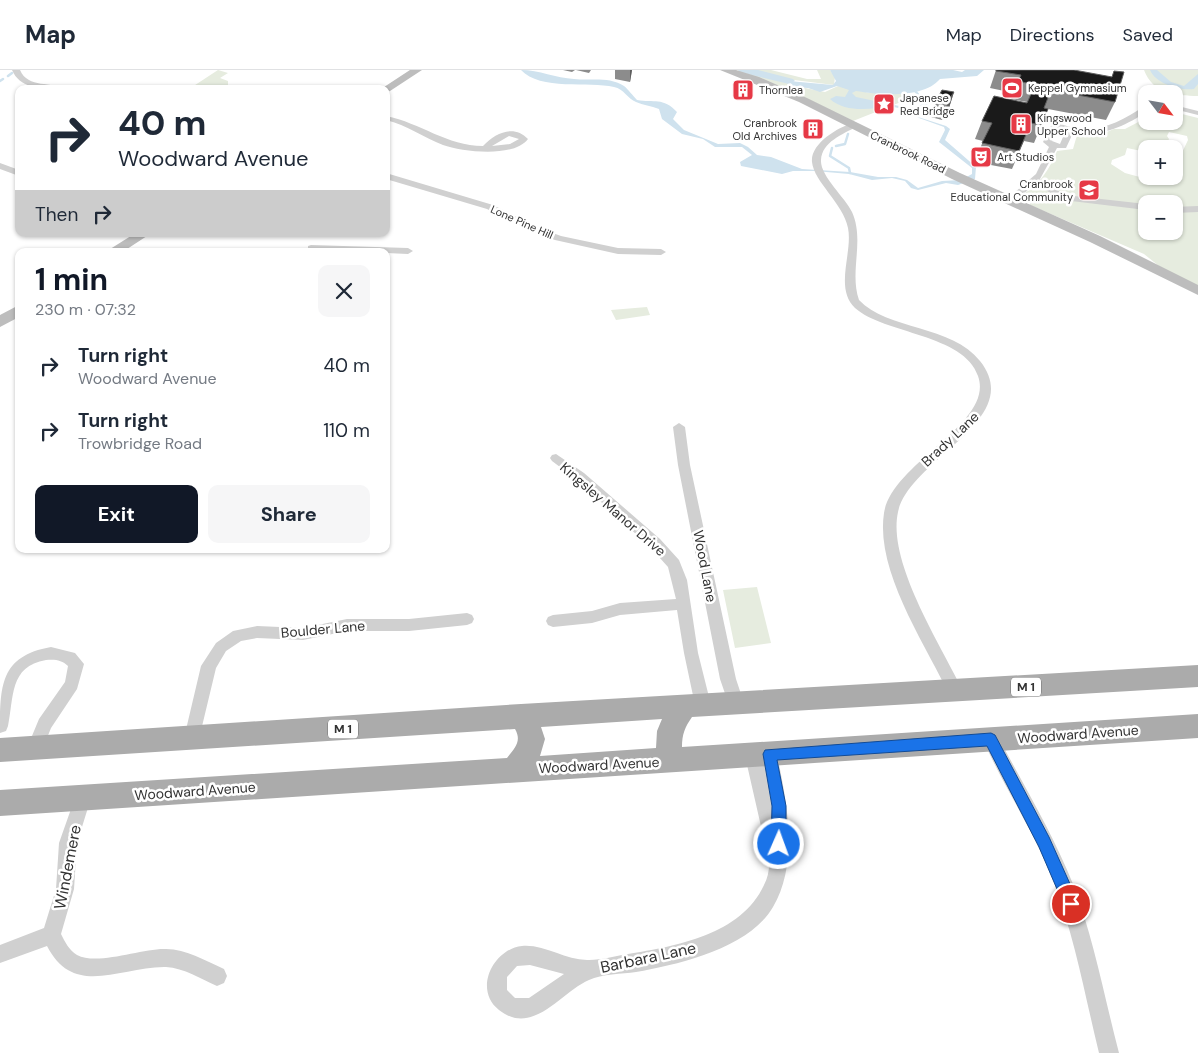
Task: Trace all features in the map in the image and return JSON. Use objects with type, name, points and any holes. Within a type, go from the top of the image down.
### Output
[{"type":"main road","name":"M 1","points":[[0,750],[694,705],[1198,676]]},
{"type":"main road","points":[[671,760],[667,740],[669,730],[694,705]]},
{"type":"main road","points":[[513,770],[531,750],[532,731],[521,716]]},
{"type":"main road","name":"Woodward Avenue","points":[[0,803],[1198,726]]},
{"type":"street","points":[[16,70],[19,77],[26,81],[44,85]]},
{"type":"street","points":[[390,87],[417,70]]},
{"type":"street","name":"Cranbrook Road","points":[[724,70],[756,79],[956,176],[1095,239],[1198,291]]},
{"type":"street","points":[[1183,109],[1198,113]]},
{"type":"street","points":[[1070,130],[1063,146],[1054,146],[1047,142],[1053,126],[1064,126],[1070,130],[1092,131],[1126,122],[1138,114]]},
{"type":"street","points":[[390,119],[411,124],[453,145],[486,148]]},
{"type":"street","name":"Brady Lane","points":[[853,125],[832,136],[821,146],[817,162],[819,171],[843,203],[852,222],[854,240],[850,288],[856,303],[878,316],[951,345],[978,367],[988,392],[981,411],[913,474],[898,496],[891,512],[892,534],[901,574],[929,640],[955,691]]},
{"type":"street","points":[[1011,200],[1035,180],[1046,165],[1054,146]]},
{"type":"street","points":[[0,166],[15,171]]},
{"type":"street","name":"Lone Pine Hill","points":[[390,177],[490,207],[536,230],[558,238],[618,250],[661,252]]},
{"type":"street","points":[[1035,180],[1063,197],[1138,206]]},
{"type":"street","points":[[1183,210],[1198,209]]},
{"type":"street","points":[[118,248],[133,237]]},
{"type":"street","points":[[311,246],[360,248]]},
{"type":"street","points":[[390,249],[408,250]]},
{"type":"street","points":[[0,322],[15,313]]},
{"type":"street","name":"Wood Lane","points":[[679,427],[684,466],[726,670],[736,703]]},
{"type":"street","name":"Kingsley Manor Drive","points":[[556,458],[580,476],[666,554],[674,564],[684,604],[691,653],[694,705]]},
{"type":"street","points":[[553,621],[592,617],[620,609],[684,604]]},
{"type":"street","name":"Boulder Lane","points":[[192,738],[209,666],[221,647],[238,635],[257,632],[303,634],[346,625],[409,626],[467,619]]},
{"type":"street","points":[[0,726],[4,714],[6,686],[10,676],[18,668],[30,659],[44,654],[56,653],[73,659],[76,664],[72,684],[45,724],[35,748]]},
{"type":"street","points":[[991,740],[1037,827],[1066,890],[1077,921],[1109,1053]]},
{"type":"street","name":"Barbara Lane","points":[[587,970],[675,954],[716,941],[732,932],[754,915],[770,896],[776,881],[778,857],[764,806],[761,755]]},
{"type":"street","name":"Windemere","points":[[51,935],[65,889],[68,843],[83,798]]},
{"type":"street","points":[[0,954],[51,935],[56,949],[65,959],[72,964],[85,968],[98,968],[147,957],[169,958],[190,964],[217,976]]},
{"type":"shaded area","points":[[218,70],[228,73],[220,78],[228,81],[228,85],[195,85]]},
{"type":"shaded area","points":[[737,70],[771,70],[807,79],[821,79],[817,70],[830,70],[835,77],[834,85],[794,80],[790,81],[790,85],[825,92],[838,86],[870,93],[900,93],[906,100],[853,121],[787,89]]},
{"type":"shaded area","points":[[1144,70],[1198,70],[1198,96],[1183,95],[1183,85],[1154,85]]},
{"type":"shaded area","points":[[1183,114],[1198,118],[1198,287],[1159,266],[1144,254],[1030,205],[1030,198],[1025,193],[1044,175],[1057,151],[1073,149],[1077,135],[1125,129],[1138,122],[1138,130],[1183,130]]},
{"type":"shaded area","points":[[647,307],[650,315],[616,320],[611,310]]},
{"type":"shaded area","points":[[757,587],[771,643],[735,648],[723,590]]},
{"type":"water","points":[[521,70],[567,78],[606,80],[618,83],[626,87],[637,100],[663,102],[672,107],[677,112],[673,119],[684,130],[718,144],[740,143],[757,155],[771,157],[802,169],[850,172],[878,177],[896,177],[907,180],[918,188],[942,181],[961,180],[972,174],[972,168],[939,142],[945,130],[944,127],[916,116],[950,129],[945,140],[976,167],[975,179],[958,185],[946,183],[918,190],[911,188],[905,181],[892,178],[872,180],[849,174],[815,171],[793,171],[782,174],[741,166],[740,162],[752,155],[742,147],[715,147],[703,139],[682,134],[662,119],[659,109],[633,101],[617,88],[604,85],[540,81],[529,77]]},
{"type":"water","points":[[830,70],[953,70],[962,72],[965,70],[984,70],[977,76],[940,79],[923,90],[912,93],[877,94],[856,91],[852,93],[856,97],[904,107],[914,115],[903,109],[880,104],[877,108],[871,109],[846,107],[830,99],[836,96],[845,97],[849,90],[837,86],[820,92],[808,88],[793,87],[789,81],[833,85],[836,81]]},
{"type":"water","points":[[1150,70],[1157,70],[1171,82],[1181,85],[1167,85],[1153,75]]},
{"type":"water","points":[[1198,74],[1198,84],[1194,89],[1183,89],[1183,86]]},
{"type":"building","points":[[996,70],[1074,70],[1112,77],[1114,71],[1124,72],[1115,102],[1051,90],[1044,108],[1048,109],[1041,125],[1031,123],[1019,151],[982,143],[992,123],[982,121],[994,96],[1027,103],[1035,85],[1018,81],[1021,75]]},
{"type":"building","points":[[942,90],[954,92],[948,101],[937,99]]},
{"type":"waterway","points":[[744,70],[789,81]]},
{"type":"waterway","points":[[8,76],[12,73]]},
{"type":"waterway","points":[[909,111],[926,104],[916,92]]},
{"type":"waterway","points":[[836,146],[845,144],[848,134]]},
{"type":"waterway","points":[[832,148],[830,156],[849,168],[850,173]]},
{"type":"place","name":"Keppel Gymnasium","points":[[1012,88]]},
{"type":"place","name":"Thornlea","points":[[743,90]]},
{"type":"place","name":"Japanese Red Bridge","points":[[884,104]]},
{"type":"place","name":"Kingswood Upper School","points":[[1021,124]]},
{"type":"place","name":"Cranbrook Old Archives","points":[[813,129]]},
{"type":"place","name":"Art Studios","points":[[981,157]]},
{"type":"place","name":"Cranbrook Educational Community","points":[[1089,190]]},
{"type":"route","points":[[779,844],[780,816],[770,754],[991,740],[1044,842],[1071,904]]}]
